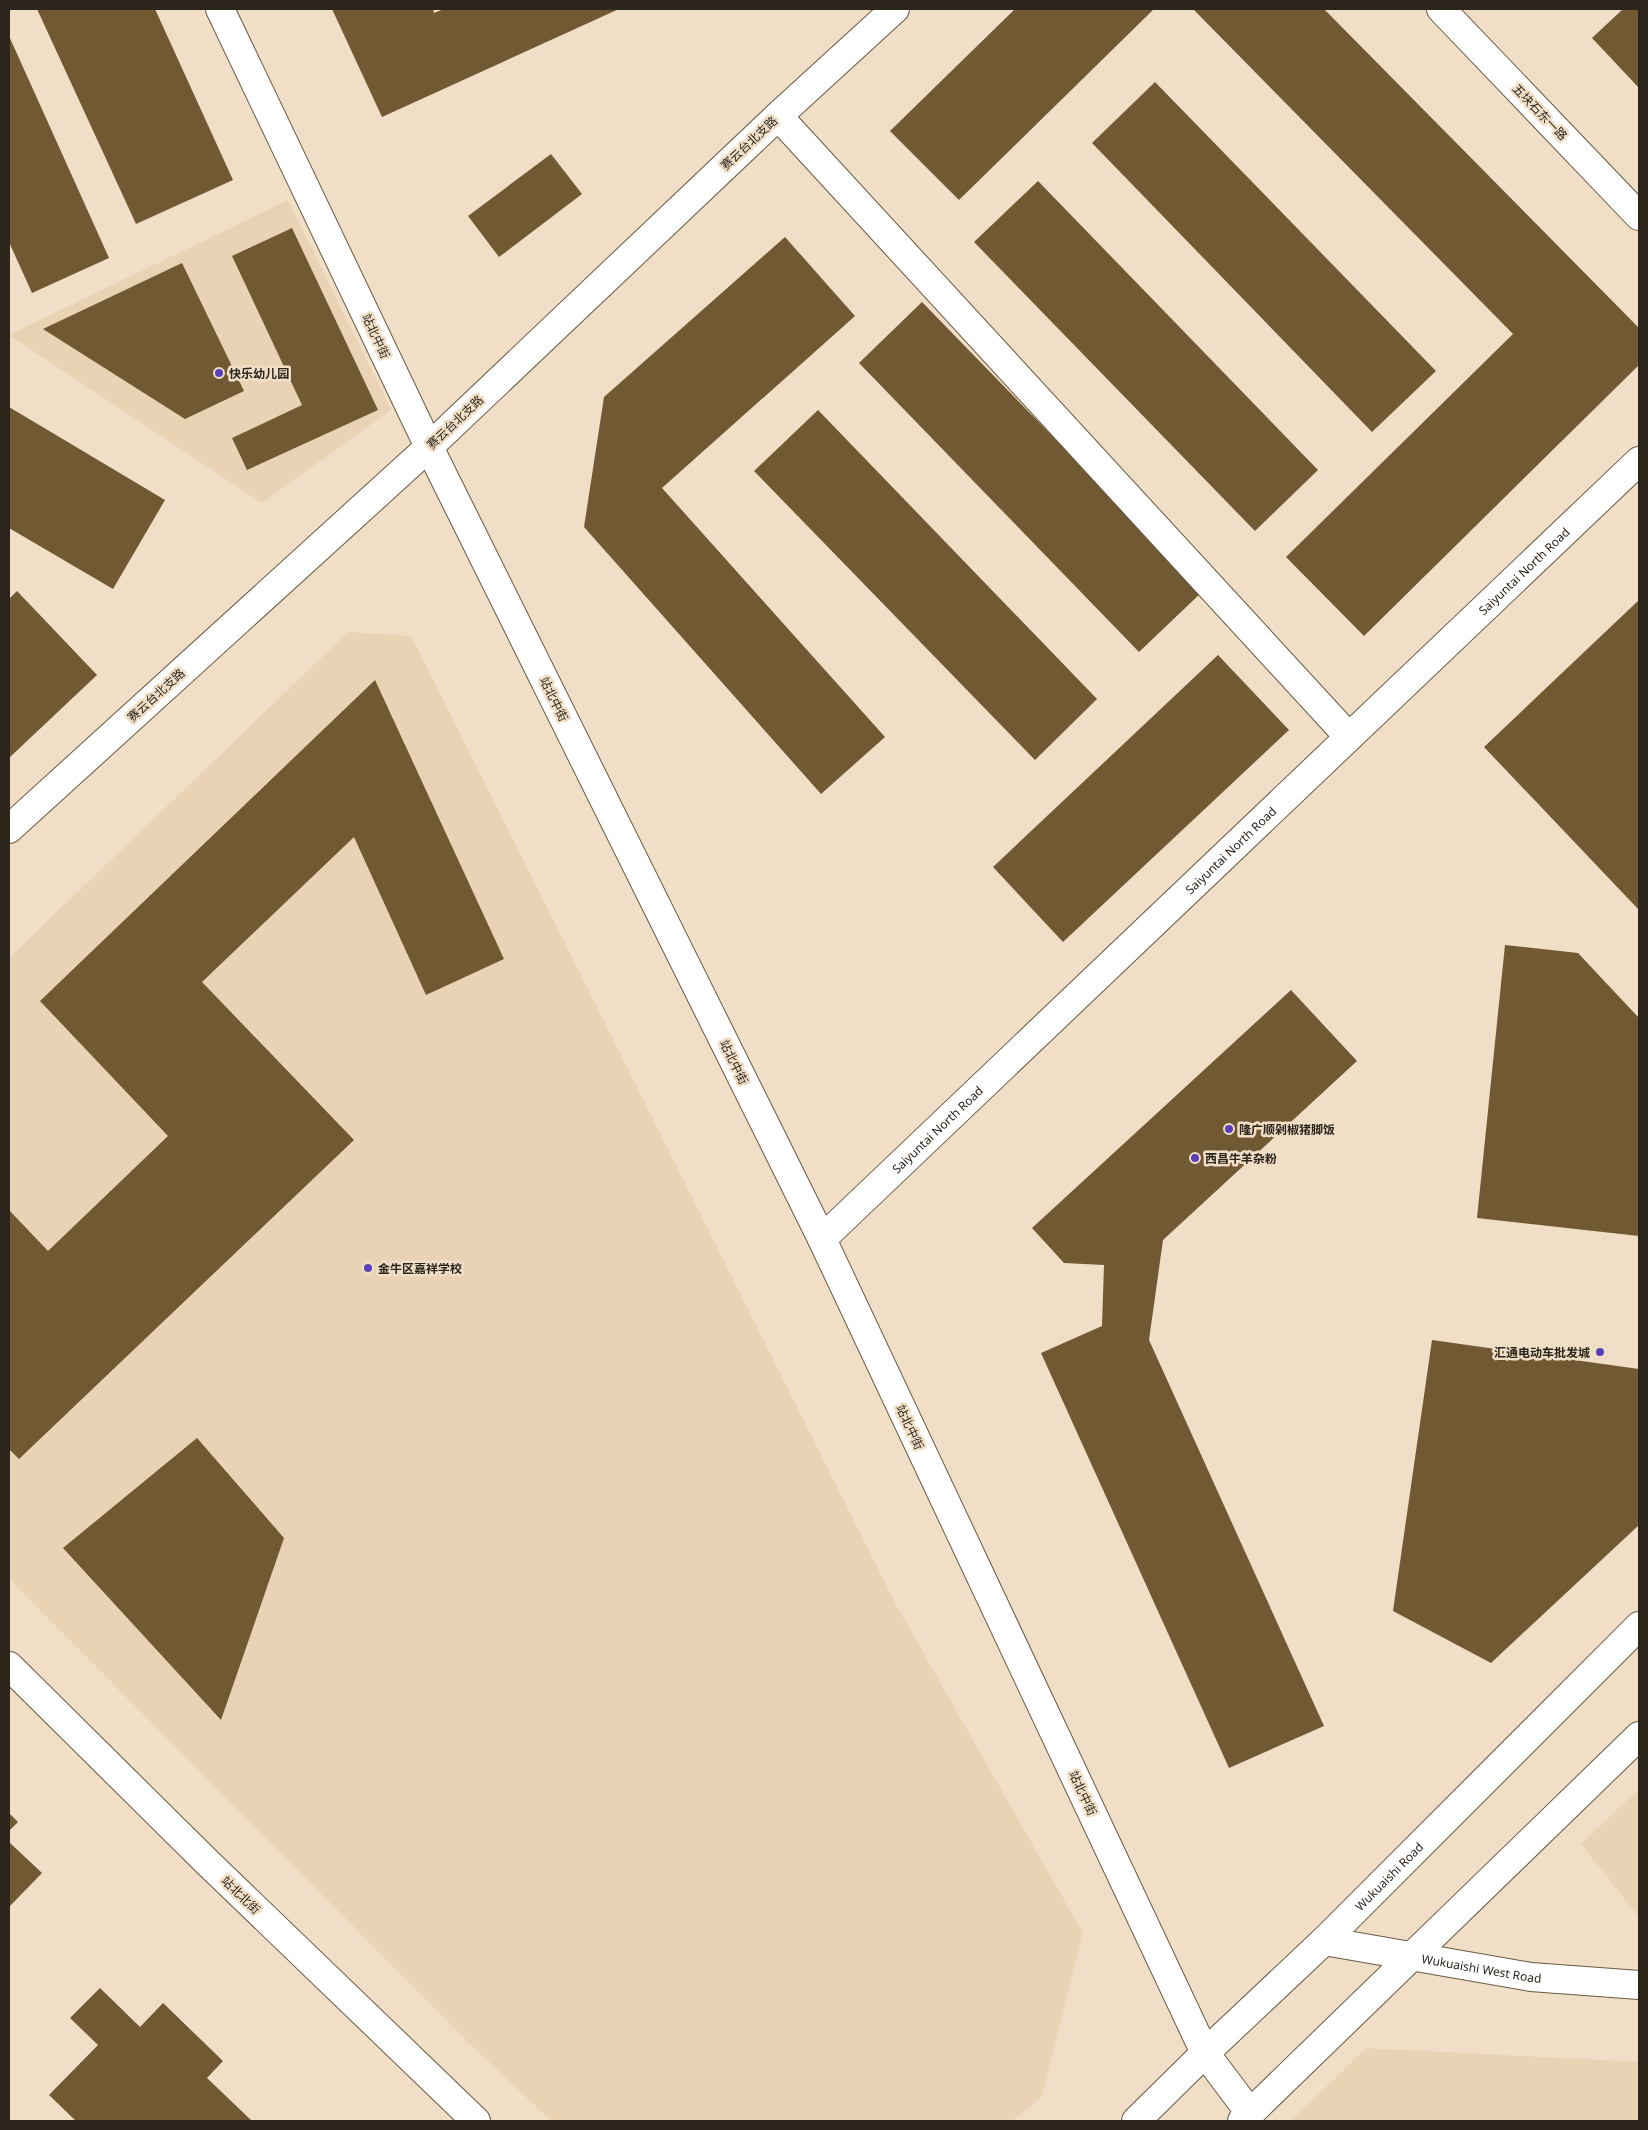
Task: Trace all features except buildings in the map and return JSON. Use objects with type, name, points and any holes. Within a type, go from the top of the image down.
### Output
[{"type":"street","name":"站北中街","points":[[220,9],[429,447],[822,1239],[1205,2053],[1246,2117]]},
{"type":"street","name":"赛云台北支路","points":[[9,829],[429,447],[778,116],[895,9]]},
{"type":"street","name":"五块石东一路","points":[[1441,9],[1639,216]]},
{"type":"street","points":[[778,116],[1349,737]]},
{"type":"street","name":"Saiyuntai North Road","points":[[822,1239],[1639,461]]},
{"type":"street","name":"Wukuaishi Road","points":[[1136,2121],[1324,1941],[1639,1626]]},
{"type":"street","name":"站北北街","points":[[9,1666],[214,1869],[476,2121]]},
{"type":"street","points":[[1246,2117],[1639,1736]]},
{"type":"street","name":"Wukuaishi West Road","points":[[1324,1941],[1531,1977],[1639,1985]]},
{"type":"shaded area","name":"快乐幼儿园","points":[[288,200],[391,410],[262,503],[9,335]]},
{"type":"shaded area","name":"金牛区嘉祥学校","points":[[348,632],[411,636],[895,1603],[1083,1933],[1042,2097],[1012,2121],[551,2121],[468,2042],[9,1579],[9,958]]},
{"type":"shaded area","points":[[1639,1789],[1639,1917],[1581,1844]]},
{"type":"shaded area","points":[[1366,2048],[1639,2062],[1639,2121],[1291,2121]]},
{"type":"place","name":"快乐幼儿园","points":[[219,373]]},
{"type":"place","name":"隆广顺剁椒猪脚饭","points":[[1229,1129]]},
{"type":"place","name":"西昌牛羊杂粉","points":[[1195,1158]]},
{"type":"place","name":"金牛区嘉祥学校","points":[[368,1268]]},
{"type":"place","name":"汇通电动车批发城","points":[[1600,1352]]}]
